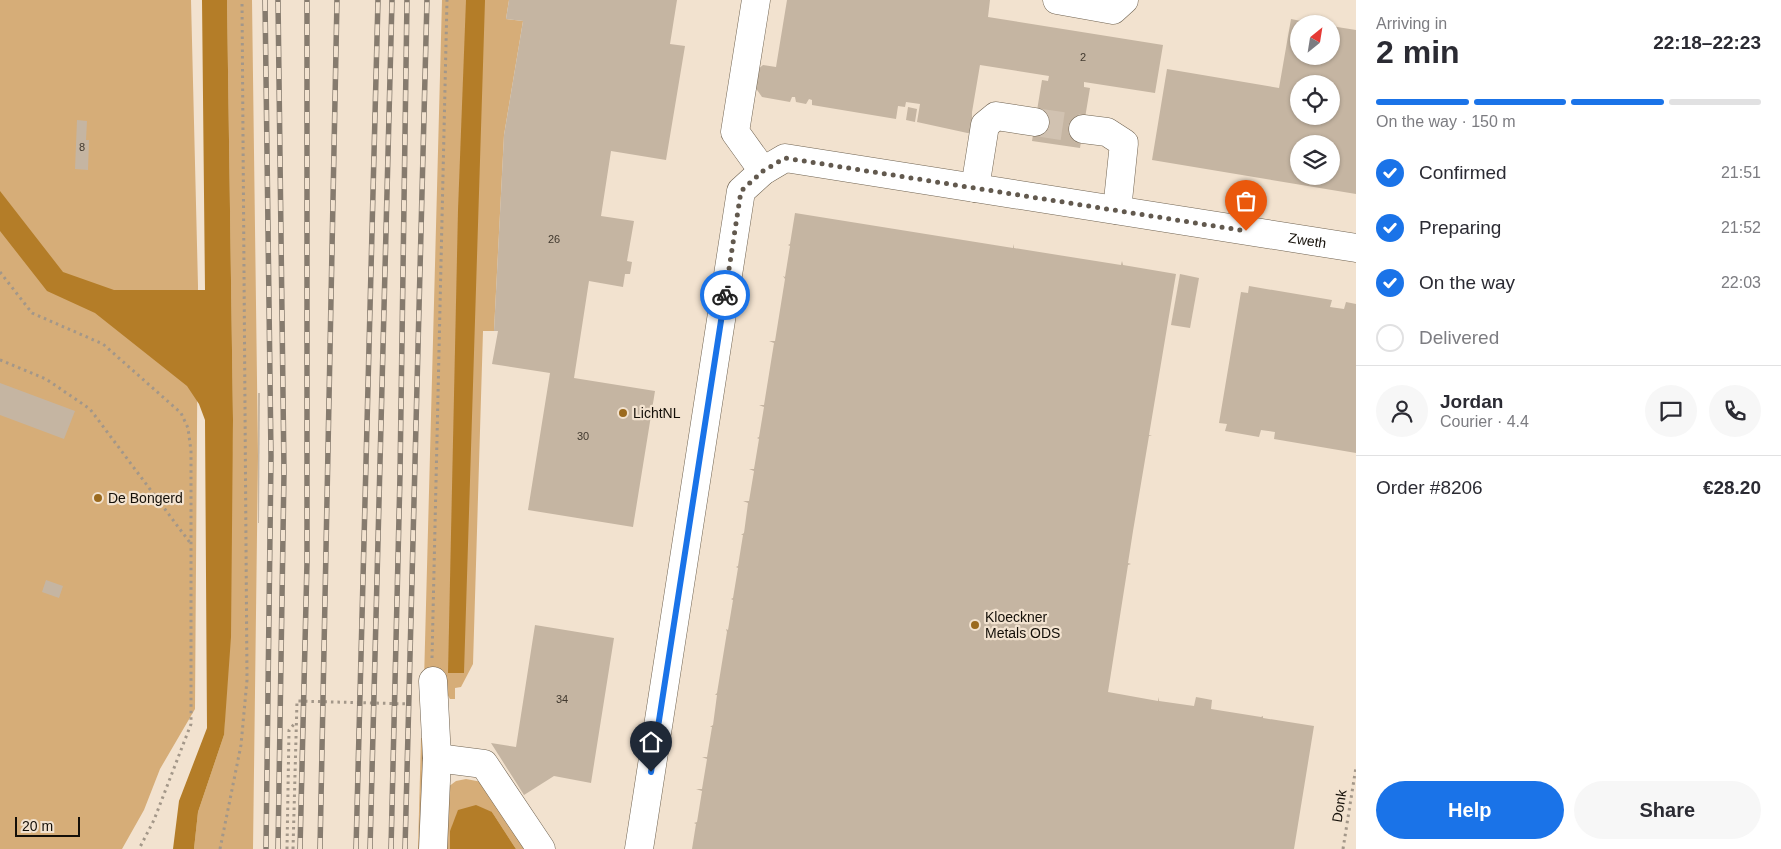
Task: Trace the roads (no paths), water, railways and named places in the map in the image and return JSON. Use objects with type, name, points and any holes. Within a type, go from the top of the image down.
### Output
[{"type":"street","points":[[756,0],[735,132],[763,171]]},
{"type":"street","points":[[1056,0],[1113,10],[1124,0]]},
{"type":"street","points":[[975,188],[986,126],[996,116],[1036,122]]},
{"type":"street","points":[[1083,129],[1107,132],[1124,143],[1117,210]]},
{"type":"street","name":"Zweth","points":[[639,849],[741,191],[763,171],[785,158],[1356,248]]},
{"type":"street","points":[[434,693],[437,758],[434,849]]},
{"type":"street","points":[[437,758],[484,764],[541,849]]},
{"type":"tunnel","points":[[1035,122],[1083,129]]},
{"type":"railway","points":[[265,0],[271,456],[266,849]]},
{"type":"railway","points":[[278,0],[284,472],[278,849]]},
{"type":"railway","points":[[300,849],[307,562],[307,0]]},
{"type":"railway","points":[[320,849],[337,0]]},
{"type":"railway","points":[[356,849],[378,0]]},
{"type":"railway","points":[[370,849],[392,0]]},
{"type":"railway","points":[[391,849],[400,475],[407,0]]},
{"type":"railway","points":[[405,849],[427,0]]},
{"type":"place","name":"LichtNL","points":[[623,413]]},
{"type":"place","name":"De Bongerd","points":[[98,498]]},
{"type":"place","name":"Kloeckner Metals ODS","points":[[975,625]]}]
